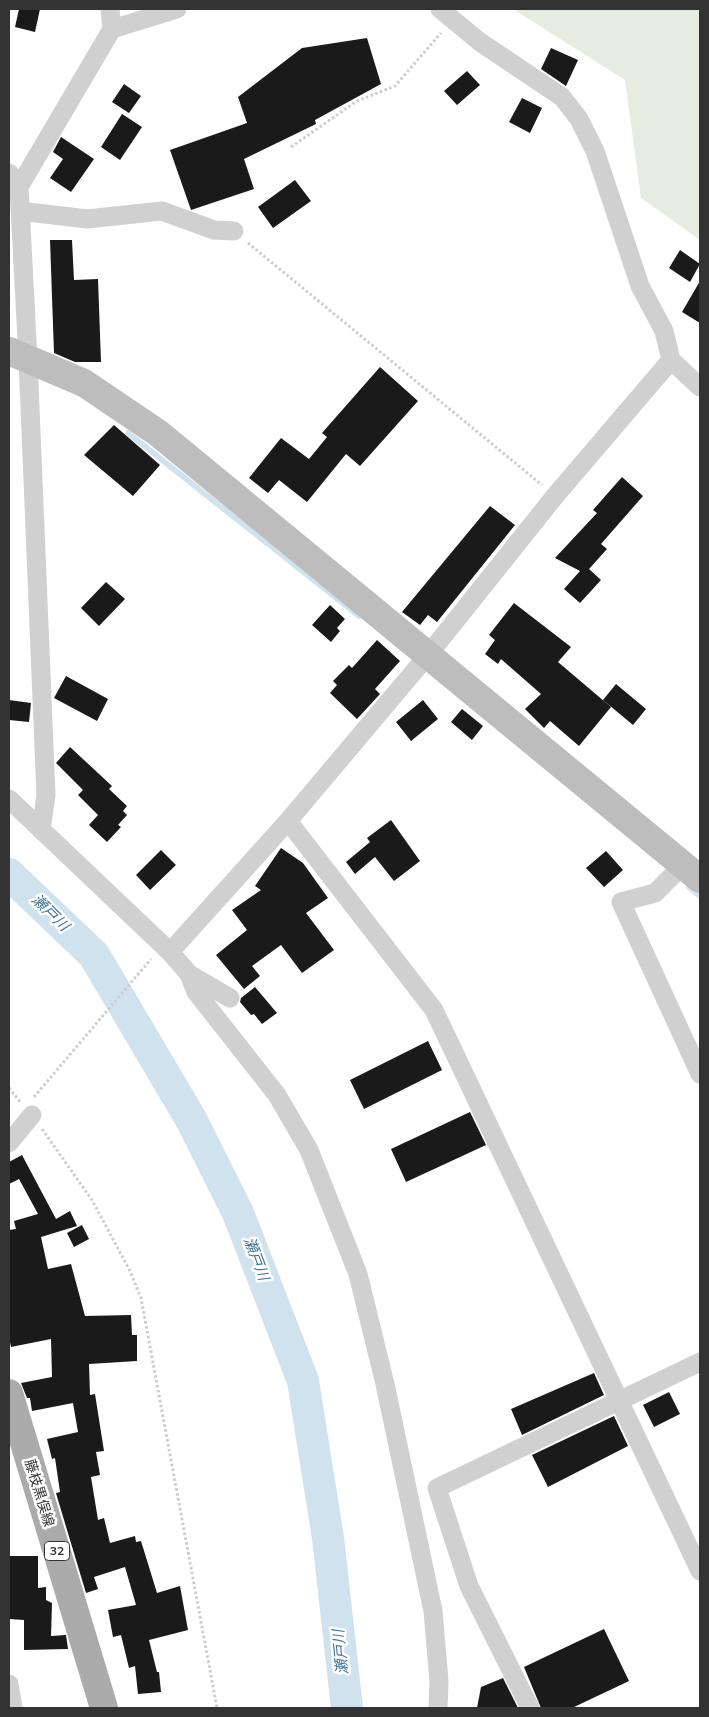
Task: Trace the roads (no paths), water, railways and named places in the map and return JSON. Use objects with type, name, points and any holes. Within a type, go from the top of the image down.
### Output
[{"type":"main road","name":"藤枝黒俣線","points":[[9,1393],[104,1708]]},
{"type":"street","points":[[41,830],[46,795],[18,355],[20,211],[14,180],[112,29],[110,9]]},
{"type":"street","points":[[112,29],[177,9]]},
{"type":"street","points":[[440,9],[480,42],[562,97],[579,119],[595,151],[640,286],[664,330],[671,360],[700,387]]},
{"type":"street","points":[[20,211],[87,219],[162,211],[214,230],[234,231]]},
{"type":"street","points":[[18,355],[84,383],[158,433],[692,872],[655,893],[621,902],[700,1074]]},
{"type":"street","points":[[163,952],[288,821],[428,655],[555,496],[671,360]]},
{"type":"street","points":[[9,799],[163,952],[189,974],[230,998]]},
{"type":"street","points":[[288,821],[434,1010],[700,1571]]},
{"type":"street","points":[[189,974],[196,992],[277,1095],[308,1150],[358,1274],[385,1384],[432,1611],[439,1681],[438,1708]]},
{"type":"street","points":[[9,1143],[31,1108]]},
{"type":"street","points":[[530,1708],[469,1586],[437,1488],[700,1362]]},
{"type":"street","points":[[9,1684],[13,1708]]},
{"type":"waterway","points":[[128,433],[359,616]]},
{"type":"waterway","name":"瀬戸川","points":[[9,874],[94,955],[192,1121],[238,1213],[303,1381],[328,1538],[347,1708]]},
{"type":"waterway","points":[[689,887],[700,896]]}]
